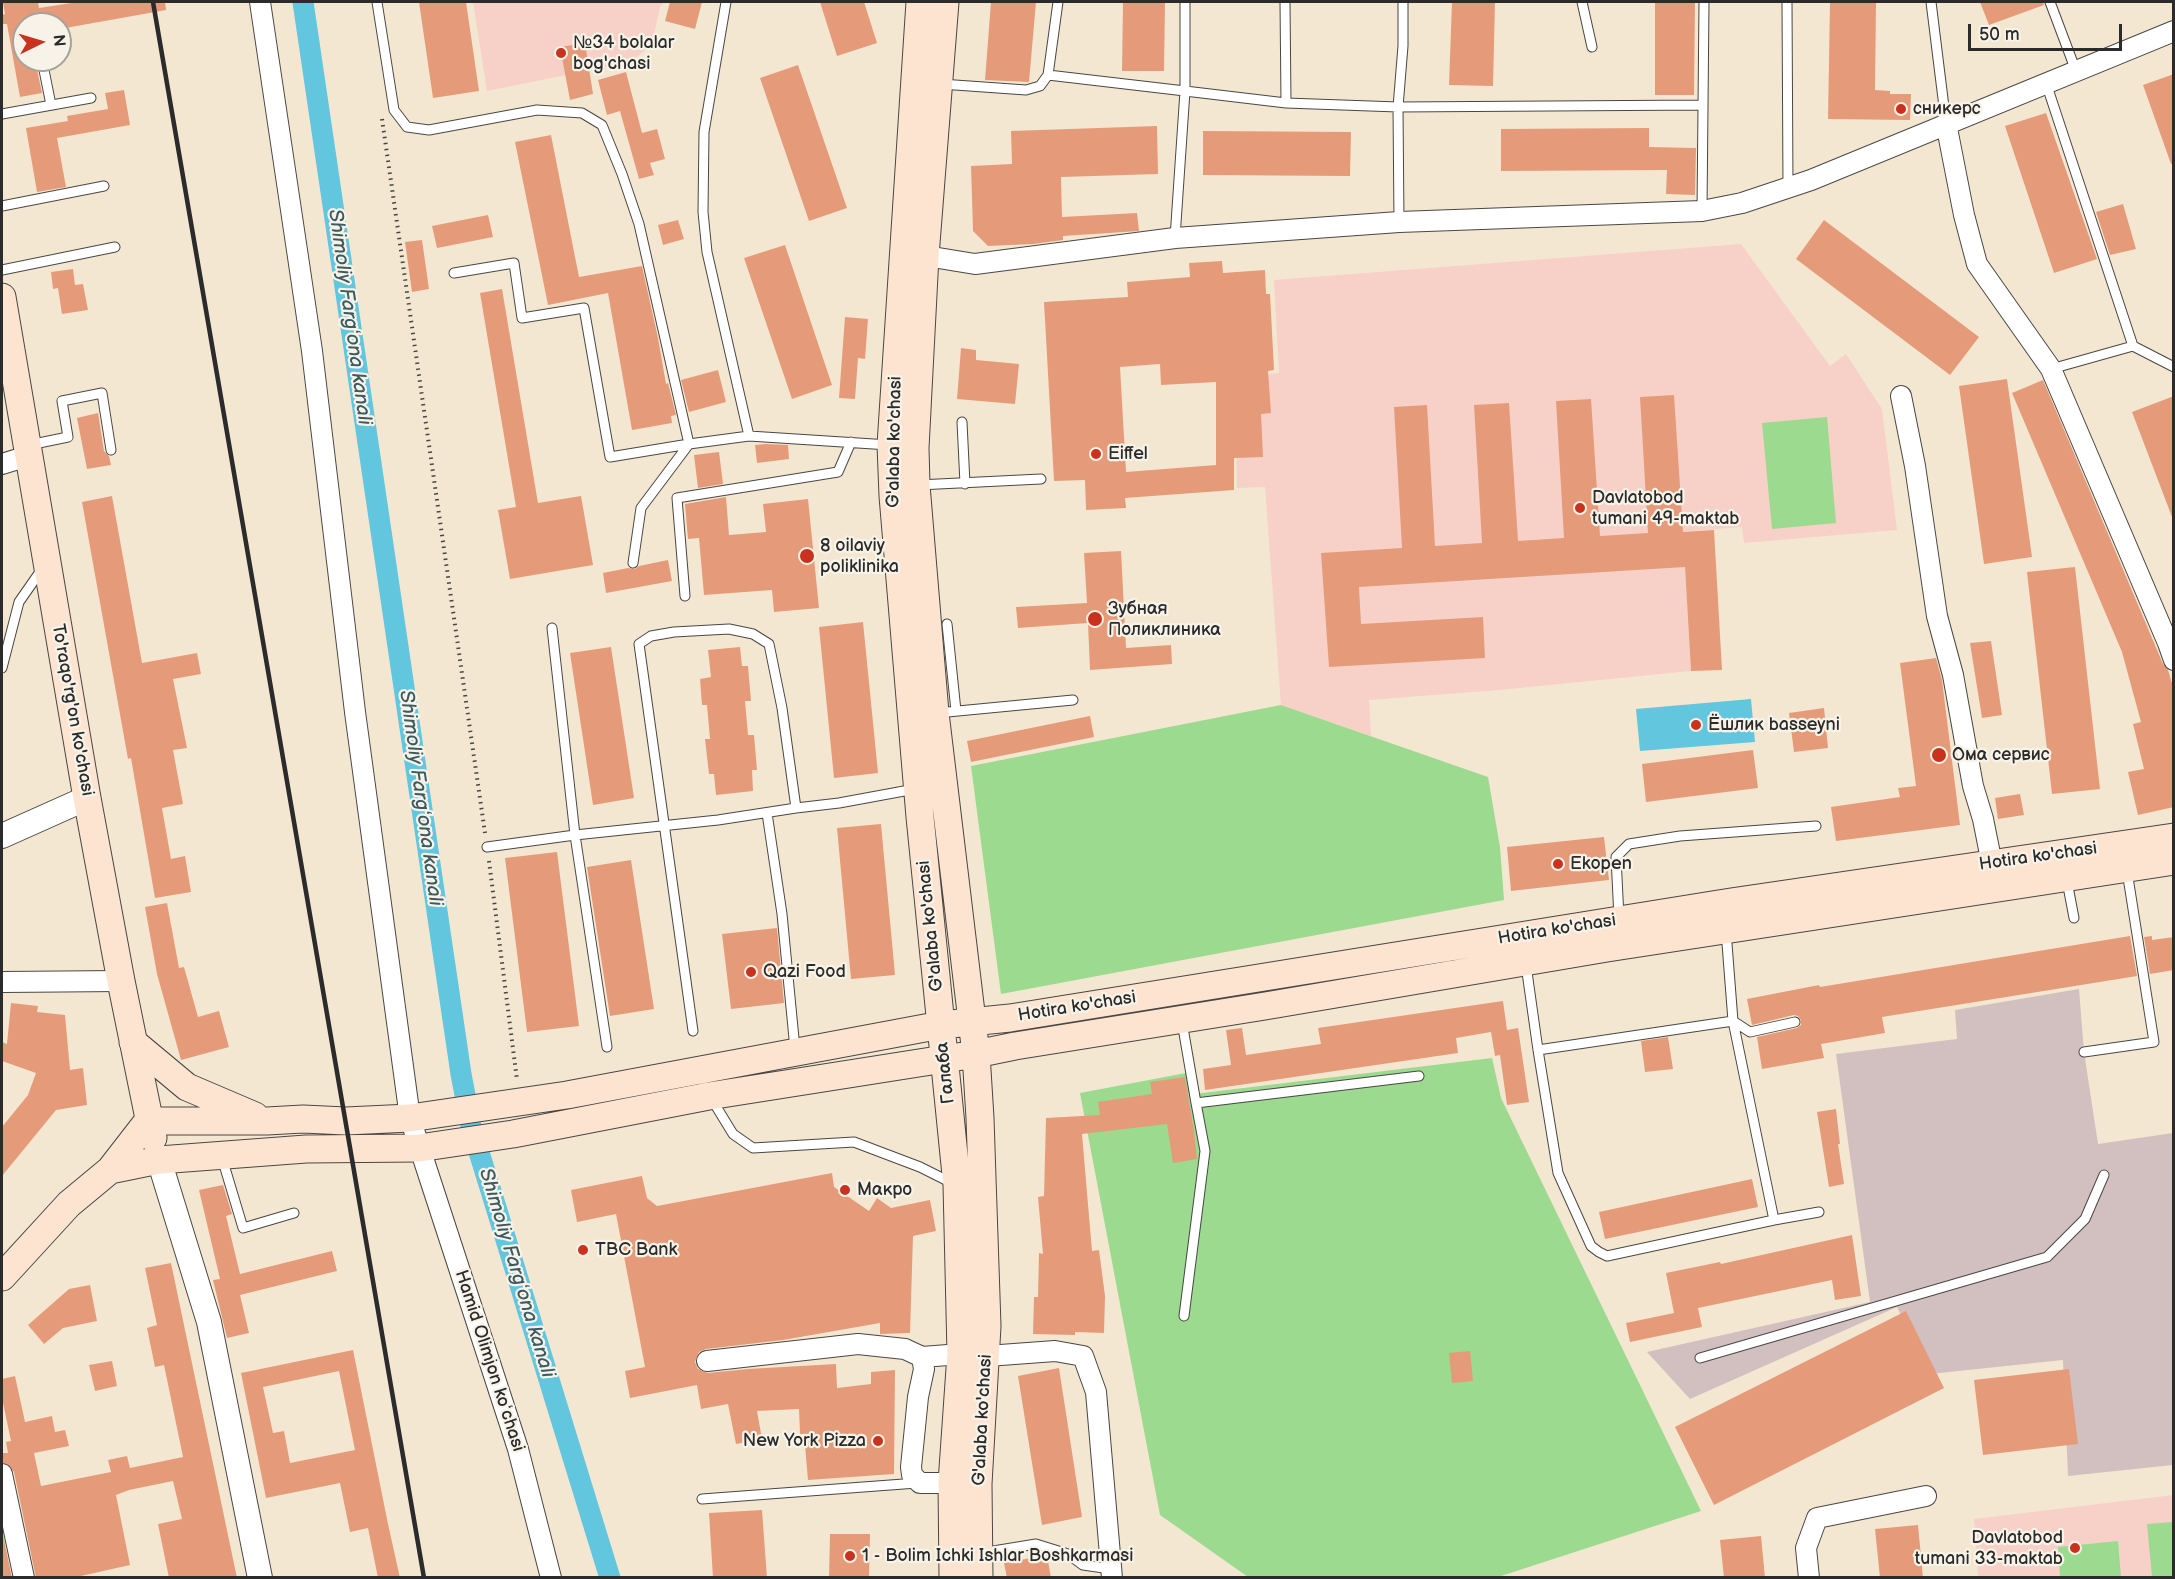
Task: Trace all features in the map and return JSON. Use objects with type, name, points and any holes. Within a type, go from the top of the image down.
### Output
[{"type":"main road","name":"G'alaba ko'chasi","points":[[920,2],[914,254],[916,485],[945,712],[971,1022]]},
{"type":"main road","name":"G'alaba ko'chasi","points":[[941,1025],[918,789],[893,496],[891,445],[938,83],[945,2]]},
{"type":"main road","name":"To'raqo'rg'on ko'chasi","points":[[2,297],[120,981],[148,1121],[159,1160]]},
{"type":"main road","name":"Hotira ko'chasi","points":[[159,1160],[306,1149],[419,1148],[513,1134],[709,1096],[1726,930],[2048,873],[2174,837]]},
{"type":"main road","name":"Hotira ko'chasi","points":[[148,1121],[410,1119],[515,1094],[702,1071],[941,1025],[1010,1018],[1619,920],[1992,864],[2048,873],[2127,869],[2174,861]]},
{"type":"main road","name":"Галаба","points":[[971,1022],[976,1054],[980,1118]]},
{"type":"main road","name":"Галаба","points":[[941,1025],[952,1121]]},
{"type":"main road","points":[[133,1042],[187,1087],[267,1121]]},
{"type":"main road","name":"G'alaba ko'chasi","points":[[953,1578],[965,1483],[974,1355],[980,1118]]},
{"type":"main road","points":[[2,1277],[69,1204],[110,1170],[148,1121]]},
{"type":"main road","name":"G'alaba ko'chasi","points":[[952,1121],[974,1355]]},
{"type":"main road","points":[[110,1170],[159,1160]]},
{"type":"main road","name":"G'alaba ko'chasi","points":[[965,1483],[979,1565]]},
{"type":"street","name":"Hamid Olimjon koʻchasi","points":[[260,2],[312,351],[355,712],[410,1119],[518,1449],[551,1578]]},
{"type":"street","points":[[914,254],[975,264],[1175,238],[1399,222],[1702,211],[1742,203],[1788,188],[2174,31]]},
{"type":"street","points":[[1946,123],[1964,215],[1977,264],[2051,369],[2169,643],[2174,660]]},
{"type":"street","points":[[1901,396],[1915,466],[1937,616],[1953,675],[1973,786],[1983,819],[1992,864]]},
{"type":"street","points":[[2,464],[27,451]]},
{"type":"street","points":[[2,836],[87,798]]},
{"type":"street","points":[[2,982],[120,981]]},
{"type":"street","points":[[159,1160],[209,1322],[260,1578]]},
{"type":"street","points":[[706,1361],[858,1344],[905,1349],[922,1357],[1055,1352],[1083,1356],[1096,1392],[1111,1573]]},
{"type":"street","points":[[922,1357],[924,1369],[918,1397],[912,1475],[920,1483],[965,1483]]},
{"type":"street","points":[[2,1474],[24,1578]]},
{"type":"street","points":[[1809,1578],[1806,1548],[1817,1518],[1926,1496]]},
{"type":"lane","points":[[377,2],[394,110],[407,127],[429,130],[537,110],[582,113],[603,125],[639,224],[689,444]]},
{"type":"lane","points":[[726,2],[704,132],[703,212],[707,252],[749,436]]},
{"type":"lane","points":[[938,83],[1026,90],[1040,86],[1048,75],[1058,2]]},
{"type":"lane","points":[[1175,238],[1185,91],[1185,2]]},
{"type":"lane","points":[[1285,2],[1286,103]]},
{"type":"lane","points":[[1399,222],[1398,107],[1403,46],[1403,2]]},
{"type":"lane","points":[[1582,2],[1592,47]]},
{"type":"lane","points":[[1702,211],[1704,2]]},
{"type":"lane","points":[[1788,2],[1788,188]]},
{"type":"lane","points":[[1931,2],[1946,123]]},
{"type":"lane","points":[[2050,2],[2076,71]]},
{"type":"lane","points":[[44,72],[51,105]]},
{"type":"lane","points":[[1048,75],[1286,103],[1398,107],[1703,105]]},
{"type":"lane","points":[[2046,83],[2133,346]]},
{"type":"lane","points":[[2,114],[91,98]]},
{"type":"lane","points":[[2,206],[104,186]]},
{"type":"lane","points":[[2,270],[115,247]]},
{"type":"lane","points":[[454,273],[514,263],[522,318],[584,308],[610,458],[749,436],[891,445]]},
{"type":"lane","points":[[2051,369],[2133,346],[2174,367]]},
{"type":"lane","points":[[27,451],[68,437],[62,401],[102,393],[111,450]]},
{"type":"lane","points":[[962,422],[965,484]]},
{"type":"lane","points":[[684,596],[676,498],[838,472],[851,442]]},
{"type":"lane","points":[[633,563],[641,507],[689,444]]},
{"type":"lane","points":[[916,485],[1041,479]]},
{"type":"lane","points":[[2,668],[19,602],[46,562]]},
{"type":"lane","points":[[948,624],[945,712],[1073,700]]},
{"type":"lane","points":[[552,628],[575,835],[607,1047]]},
{"type":"lane","points":[[693,1031],[639,644],[651,636],[674,632],[729,629],[753,634],[769,644],[782,708],[796,808]]},
{"type":"lane","points":[[487,847],[766,813],[918,789]]},
{"type":"lane","points":[[766,813],[782,914],[796,1052]]},
{"type":"lane","points":[[1619,920],[1616,857],[1629,844],[1680,836],[1816,826]]},
{"type":"lane","points":[[2084,1052],[2154,1042],[2127,869]]},
{"type":"lane","points":[[2048,873],[2074,918]]},
{"type":"lane","points":[[1726,930],[1732,1021],[1774,1220]]},
{"type":"lane","points":[[1525,962],[1558,1173],[1591,1246],[1607,1256],[1819,1212]]},
{"type":"lane","points":[[1181,1020],[1205,1151],[1184,1316]]},
{"type":"lane","points":[[1538,1050],[1732,1021],[1750,1032],[1795,1022]]},
{"type":"lane","points":[[1196,1103],[1419,1076]]},
{"type":"lane","points":[[709,1096],[733,1134],[753,1148],[854,1143],[920,1167],[957,1185]]},
{"type":"lane","points":[[222,1155],[243,1228],[294,1213]]},
{"type":"lane","points":[[1700,1358],[2047,1257],[2085,1219],[2104,1175]]},
{"type":"lane","points":[[702,1500],[920,1483]]},
{"type":"lane","points":[[979,1565],[1036,1544],[1068,1554],[1083,1565],[1111,1573]]},
{"type":"path","points":[[381,107],[487,847],[515,1094]]},
{"type":"shaded area","name":"№34 bolalar bog'chasi","points":[[473,2],[664,2],[660,7],[652,45],[630,62],[487,91]]},
{"type":"shaded area","name":"Davlatobod tumani 49-maktab","points":[[1741,244],[1830,366],[1846,354],[1882,409],[1897,530],[1744,543],[1742,527],[1683,532],[1691,671],[1369,700],[1371,736],[1281,705],[1265,487],[1237,488],[1235,377],[1279,373],[1274,280]]},
{"type":"shaded area","points":[[2079,989],[2084,1052],[2098,1144],[2173,1133],[2173,1465],[2068,1476],[2063,1360],[1930,1374],[1897,1307],[1690,1399],[1647,1352],[1870,1302],[1836,1054],[1957,1039],[1955,1010]]},
{"type":"shaded area","name":"Davlatobod tumani 33-maktab","points":[[2173,1495],[2173,1577],[1978,1577],[1974,1519]]},
{"type":"green space","points":[[1827,417],[1836,523],[1772,529],[1762,423]]},
{"type":"green space","points":[[1281,705],[1488,777],[1500,847],[1504,900],[1001,994],[971,766]]},
{"type":"green space","points":[[1492,1058],[1501,1098],[1701,1511],[1498,1577],[1248,1577],[1160,1515],[1080,1093],[1186,1073],[1194,1094]]},
{"type":"green space","points":[[2173,1522],[2173,1577],[2152,1577],[2147,1524]]},
{"type":"green space","points":[[2118,1541],[2121,1577],[2060,1577],[2058,1547]]},
{"type":"water","name":"Ёшлик basseyni","points":[[1751,699],[1755,742],[1640,751],[1636,709]]},
{"type":"building","points":[[3,2],[38,2],[39,8],[78,2],[165,2],[166,10],[72,27],[72,12],[12,12],[12,52],[7,24],[2,24],[2,15],[5,14]]},
{"type":"building","points":[[419,2],[466,2],[479,91],[433,98]]},
{"type":"building","points":[[670,2],[702,2],[695,29],[665,21]]},
{"type":"building","points":[[820,2],[864,2],[877,43],[837,56]]},
{"type":"building","points":[[991,2],[1036,2],[1029,82],[985,80]]},
{"type":"building","points":[[1123,2],[1165,2],[1164,71],[1122,71]]},
{"type":"building","points":[[1452,2],[1495,2],[1493,86],[1449,85]]},
{"type":"building","points":[[1655,2],[1695,2],[1694,95],[1655,95]]},
{"type":"building","points":[[1830,2],[1876,2],[1875,90],[1890,91],[1890,94],[1911,94],[1910,120],[1828,119]]},
{"type":"building","points":[[1980,2],[2043,2],[2044,5],[1989,25]]},
{"type":"building","points":[[585,43],[593,94],[570,100],[560,47]]},
{"type":"building","points":[[798,65],[847,208],[809,221],[760,78]]},
{"type":"building","points":[[16,72],[38,72],[42,93],[20,97]]},
{"type":"building","points":[[626,72],[642,133],[657,129],[665,159],[650,163],[654,175],[639,179],[620,111],[607,115],[598,80]]},
{"type":"building","points":[[2174,74],[2174,164],[2171,164],[2143,85]]},
{"type":"building","points":[[124,90],[130,125],[57,138],[66,187],[37,192],[26,128],[68,121],[67,116],[108,109],[105,93]]},
{"type":"building","points":[[2046,113],[2097,259],[2054,273],[2005,126]]},
{"type":"building","points":[[1157,126],[1158,174],[1061,177],[1062,217],[1137,213],[1139,231],[1063,236],[1063,240],[1033,244],[988,246],[973,231],[971,166],[1012,164],[1011,131]]},
{"type":"building","points":[[1649,128],[1649,147],[1696,148],[1695,195],[1666,194],[1667,170],[1501,171],[1501,129]]},
{"type":"building","points":[[1203,131],[1351,132],[1350,176],[1203,175]]},
{"type":"building","points":[[551,135],[579,277],[642,266],[666,384],[668,383],[676,415],[671,416],[672,423],[632,430],[608,293],[548,305],[515,142]]},
{"type":"building","points":[[2123,204],[2136,249],[2110,255],[2096,212]]},
{"type":"building","points":[[488,215],[493,237],[437,248],[432,226]]},
{"type":"building","points":[[678,220],[684,239],[663,245],[658,225]]},
{"type":"building","points":[[1824,220],[1979,337],[1950,375],[1796,259]]},
{"type":"building","points":[[422,240],[429,289],[412,292],[405,242]]},
{"type":"building","points":[[785,245],[832,385],[792,399],[744,258]]},
{"type":"building","points":[[1222,261],[1223,273],[1265,270],[1266,294],[1270,294],[1274,370],[1268,371],[1271,413],[1261,414],[1263,457],[1234,458],[1234,490],[1125,498],[1126,508],[1086,510],[1085,480],[1054,481],[1044,302],[1128,297],[1127,282],[1190,277],[1189,263]],"holes":[[[1160,364],[1161,385],[1216,382],[1216,465],[1126,472],[1120,367]]]},
{"type":"building","points":[[73,269],[75,285],[83,284],[88,310],[62,314],[58,288],[53,289],[51,272]]},
{"type":"building","points":[[502,289],[538,503],[581,496],[593,565],[510,579],[498,510],[516,507],[480,293]]},
{"type":"building","points":[[845,317],[868,319],[865,359],[858,358],[855,399],[839,398]]},
{"type":"building","points":[[961,348],[976,350],[976,360],[1019,364],[1015,404],[957,399]]},
{"type":"building","points":[[718,370],[726,402],[689,412],[681,380]]},
{"type":"building","points":[[2007,379],[2032,557],[1984,564],[1959,386]]},
{"type":"building","points":[[2043,380],[2163,664],[2168,670],[2174,690],[2174,807],[2138,815],[2128,772],[2144,769],[2133,724],[2141,722],[2122,652],[2012,393]]},
{"type":"building","points":[[1674,395],[1683,532],[1714,530],[1722,670],[1691,671],[1685,567],[1359,587],[1361,624],[1483,617],[1485,658],[1329,667],[1321,553],[1402,548],[1394,407],[1427,405],[1435,546],[1482,543],[1474,405],[1509,403],[1518,541],[1564,538],[1556,401],[1591,399],[1600,536],[1648,533],[1640,397]]},
{"type":"building","points":[[2174,396],[2174,517],[2172,517],[2132,412]]},
{"type":"building","points":[[98,413],[104,451],[109,456],[111,465],[87,469],[77,418]]},
{"type":"building","points":[[755,445],[788,445],[789,459],[757,463]]},
{"type":"building","points":[[719,452],[723,484],[698,488],[694,455]]},
{"type":"building","points":[[112,496],[142,663],[197,653],[201,674],[173,679],[187,748],[173,750],[183,804],[162,808],[171,859],[185,856],[191,892],[155,898],[82,502]]},
{"type":"building","points":[[726,497],[729,535],[766,532],[763,504],[808,499],[819,608],[774,612],[772,590],[704,595],[699,538],[688,539],[685,504]]},
{"type":"building","points":[[1121,551],[1126,648],[1171,645],[1172,664],[1090,670],[1088,623],[1018,628],[1016,607],[1087,603],[1084,553]]},
{"type":"building","points":[[668,560],[672,581],[606,593],[603,573],[628,568],[635,569],[639,566]]},
{"type":"building","points":[[2075,567],[2100,789],[2052,794],[2027,572]]},
{"type":"building","points":[[863,622],[878,773],[834,778],[819,627]]},
{"type":"building","points":[[1991,641],[2002,715],[1982,718],[1970,643]]},
{"type":"building","points":[[611,647],[634,798],[593,805],[570,653]]},
{"type":"building","points":[[740,647],[742,666],[748,666],[751,701],[745,701],[748,735],[754,735],[757,770],[752,770],[753,791],[716,795],[714,774],[709,774],[705,739],[710,739],[707,705],[702,705],[700,679],[711,677],[708,650]]},
{"type":"building","points":[[1936,658],[1942,680],[1960,825],[1836,841],[1831,807],[1900,797],[1898,788],[1916,786],[1900,663]]},
{"type":"building","points":[[1824,708],[1828,748],[1794,752],[1789,713]]},
{"type":"building","points":[[1090,716],[1094,737],[971,762],[967,741]]},
{"type":"building","points":[[1753,750],[1758,788],[1646,802],[1642,764]]},
{"type":"building","points":[[2020,794],[2024,815],[1998,819],[1995,798]]},
{"type":"building","points":[[881,824],[895,975],[851,979],[837,828]]},
{"type":"building","name":"Ekopen","points":[[1604,837],[1609,880],[1511,891],[1507,847]]},
{"type":"building","points":[[557,852],[579,1026],[527,1032],[505,858]]},
{"type":"building","points":[[631,860],[654,1009],[610,1016],[587,867]]},
{"type":"building","points":[[167,903],[179,968],[184,967],[198,1017],[219,1011],[229,1047],[181,1060],[157,974],[145,907]]},
{"type":"building","points":[[777,928],[784,1003],[731,1009],[722,934]]},
{"type":"building","points":[[2130,936],[2137,976],[1882,1017],[1885,1033],[1821,1044],[1824,1058],[1762,1069],[1757,1037],[1797,1028],[1801,1025],[1801,1020],[1794,1015],[1752,1025],[1747,999],[1819,985],[1820,987]]},
{"type":"building","points":[[2152,936],[2152,940],[2174,937],[2174,970],[2150,974],[2144,937]]},
{"type":"building","points":[[1503,1001],[1507,1030],[1518,1028],[1529,1102],[1507,1105],[1500,1055],[1495,1056],[1491,1032],[1456,1038],[1458,1053],[1205,1090],[1203,1069],[1231,1065],[1226,1030],[1242,1028],[1246,1055],[1321,1044],[1318,1028]]},
{"type":"building","points":[[11,1003],[38,1006],[37,1012],[65,1015],[70,1070],[83,1068],[87,1105],[56,1110],[2,1176],[2,1127],[28,1095],[36,1073],[2,1061],[2,1042],[7,1044]]},
{"type":"building","points":[[1668,1037],[1673,1069],[1645,1072],[1641,1041]]},
{"type":"building","points":[[1185,1077],[1197,1159],[1173,1163],[1167,1124],[1082,1134],[1092,1251],[1099,1250],[1105,1296],[1104,1333],[1033,1334],[1034,1297],[1038,1297],[1039,1253],[1043,1254],[1038,1197],[1044,1196],[1046,1118],[1100,1115],[1098,1102],[1152,1094],[1150,1082]]},
{"type":"building","points":[[1836,1109],[1844,1184],[1829,1187],[1817,1112]]},
{"type":"building","points":[[832,1173],[834,1187],[869,1211],[877,1198],[891,1208],[930,1200],[936,1231],[913,1236],[910,1333],[880,1334],[880,1323],[783,1340],[706,1349],[699,1352],[695,1362],[698,1369],[708,1373],[836,1364],[837,1388],[871,1384],[871,1372],[895,1370],[894,1474],[808,1480],[804,1434],[800,1434],[799,1409],[757,1411],[762,1439],[736,1444],[728,1404],[701,1409],[697,1385],[630,1398],[625,1371],[645,1367],[616,1214],[577,1222],[571,1190],[642,1176],[647,1198],[657,1206]]},
{"type":"building","points":[[1752,1179],[1758,1207],[1605,1239],[1599,1212]]},
{"type":"building","points":[[223,1185],[232,1214],[226,1216],[240,1274],[332,1251],[337,1271],[240,1295],[249,1333],[227,1338],[213,1280],[220,1279],[199,1190]]},
{"type":"building","points":[[1852,1235],[1861,1296],[1835,1300],[1832,1280],[1698,1308],[1702,1327],[1630,1342],[1626,1323],[1674,1313],[1666,1273],[1720,1262],[1721,1264]]},
{"type":"building","points":[[171,1263],[237,1578],[169,1578],[158,1524],[182,1519],[173,1481],[116,1495],[130,1565],[72,1578],[36,1578],[14,1472],[10,1466],[2,1462],[2,1453],[8,1453],[6,1442],[11,1441],[2,1398],[2,1379],[15,1376],[25,1422],[52,1416],[55,1432],[65,1430],[69,1446],[34,1453],[41,1486],[111,1472],[108,1460],[127,1456],[130,1468],[183,1457],[164,1365],[155,1367],[147,1328],[157,1325],[145,1268]]},
{"type":"building","points":[[90,1285],[97,1321],[63,1328],[44,1344],[28,1325],[69,1289]]},
{"type":"building","points":[[1906,1311],[1944,1388],[1714,1505],[1675,1427]]},
{"type":"building","points":[[353,1350],[400,1578],[378,1578],[368,1528],[350,1532],[340,1483],[266,1498],[241,1373]],"holes":[[[339,1371],[355,1450],[290,1463],[284,1431],[273,1433],[263,1387]]]},
{"type":"building","points":[[1470,1351],[1473,1381],[1452,1383],[1449,1353]]},
{"type":"building","points":[[112,1361],[117,1386],[95,1391],[89,1365]]},
{"type":"building","points":[[1059,1368],[1082,1517],[1042,1525],[1018,1376]]},
{"type":"building","points":[[2069,1369],[2078,1444],[1983,1455],[1974,1380]]},
{"type":"building","points":[[762,1510],[767,1578],[713,1578],[709,1513]]},
{"type":"building","points":[[1918,1525],[1923,1578],[1880,1578],[1875,1529]]},
{"type":"building","points":[[2,1530],[12,1578],[2,1578]]},
{"type":"building","name":"1 - Bolim Ichki Ishlar Boshkarmasi","points":[[830,1534],[870,1534],[869,1578],[829,1578]]},
{"type":"building","points":[[1761,1536],[1765,1578],[1724,1578],[1720,1540]]},
{"type":"building","points":[[1047,1555],[1051,1578],[1007,1578],[1004,1563]]},
{"type":"waterway","name":"Shimoliy Fargʻona kanali","points":[[303,2],[461,1074],[471,1126],[610,1578]]},
{"type":"railway","points":[[153,2],[424,1578]]},
{"type":"place","name":"№34 bolalar bog'chasi","points":[[561,53]]},
{"type":"place","name":"сникерс","points":[[1901,109]]},
{"type":"place","name":"Eiffel","points":[[1096,454]]},
{"type":"place","name":"Davlatobod tumani 49-maktab","points":[[1580,508]]},
{"type":"place","name":"8 oilaviy poliklinika","points":[[807,556]]},
{"type":"place","name":"Зубная Поликлиника","points":[[1095,619]]},
{"type":"place","name":"Ёшлик basseyni","points":[[1696,725]]},
{"type":"place","name":"Ома сервис","points":[[1939,755]]},
{"type":"place","name":"Ekopen","points":[[1558,864]]},
{"type":"place","name":"Qazi Food","points":[[751,972]]},
{"type":"place","name":"Макро","points":[[845,1190]]},
{"type":"place","name":"TBC Bank","points":[[583,1250]]},
{"type":"place","name":"New York Pizza","points":[[878,1441]]},
{"type":"place","name":"Davlatobod tumani 33-maktab","points":[[2075,1548]]},
{"type":"place","name":"1 - Bolim Ichki Ishlar Boshkarmasi","points":[[850,1556]]}]
